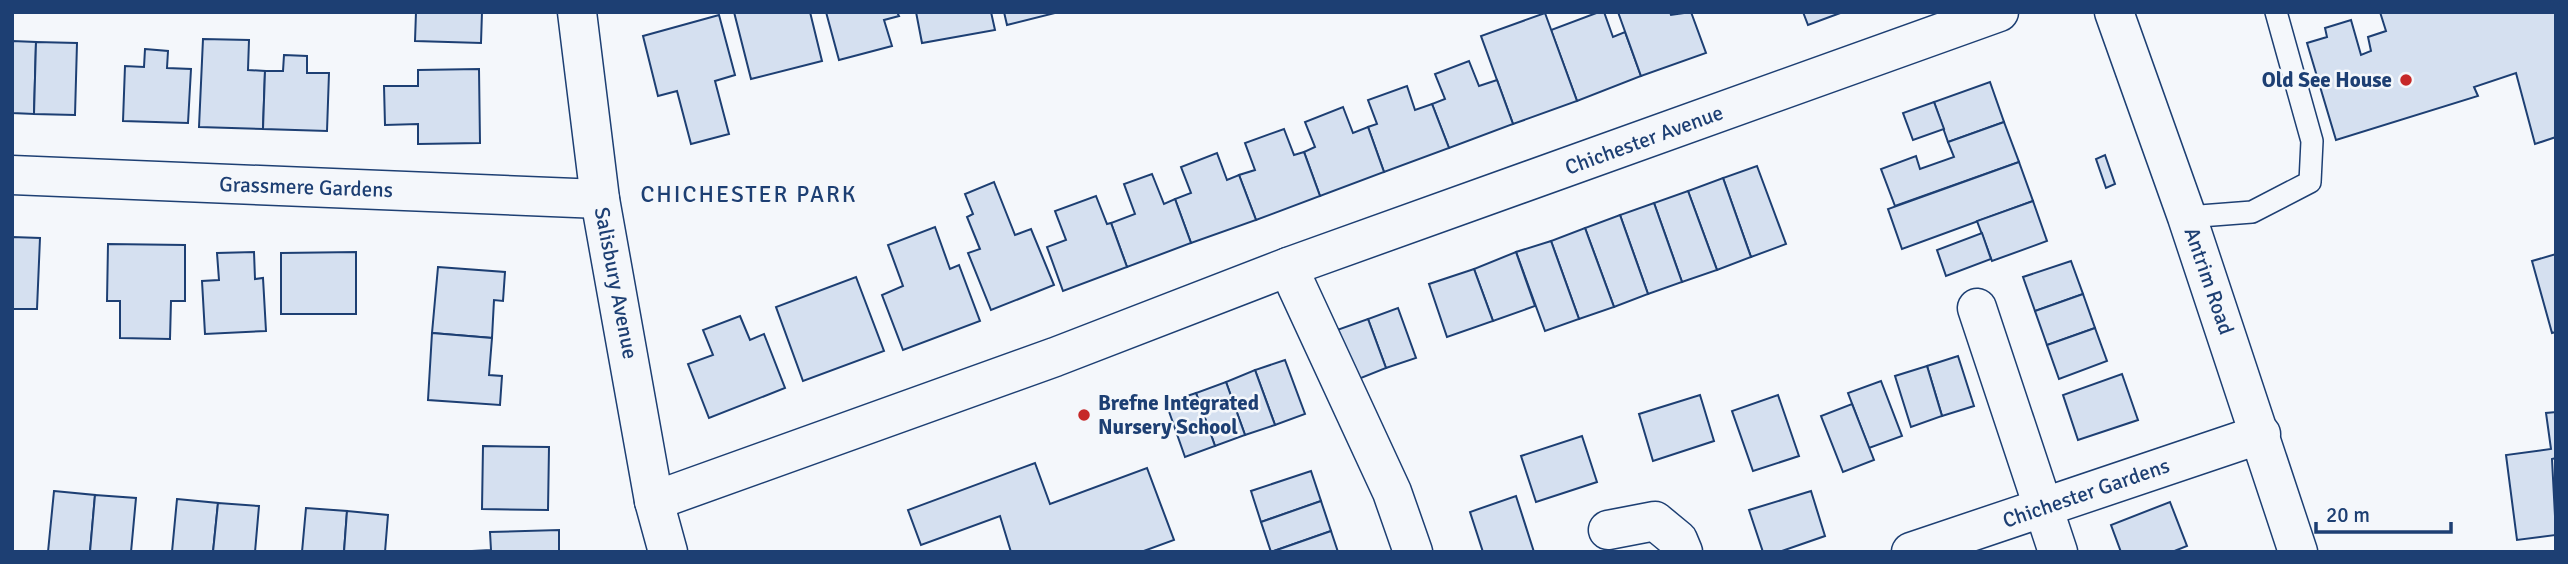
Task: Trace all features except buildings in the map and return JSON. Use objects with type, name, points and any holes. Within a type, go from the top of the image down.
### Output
[{"type":"street","name":"Salisbury Avenue","points":[[577,12],[600,199],[654,501],[668,552]]},
{"type":"street","name":"Chichester Avenue","points":[[654,501],[1055,357],[1288,267],[1999,12]]},
{"type":"street","name":"Antrim Road","points":[[2114,12],[2187,217],[2298,552]]},
{"type":"street","name":"Grassmere Gardens","points":[[12,175],[600,199]]},
{"type":"street","points":[[1288,267],[1392,492],[1413,552]]},
{"type":"street","points":[[1977,308],[2041,508],[2058,552]]},
{"type":"street","name":"Chichester Gardens","points":[[1911,552],[2260,433]]},
{"type":"street","points":[[1608,530],[1655,522],[1678,540],[1683,552]]},
{"type":"lane","points":[[2187,217],[2252,212],[2310,182],[2312,141],[2276,12]]},
{"type":"place","name":"Old See House","points":[[2406,80]]},
{"type":"place","name":"Brefne Integrated Nursery School","points":[[1084,415]]},
{"type":"district","name":"CHICHESTER PARK","points":[[749,194]]}]
